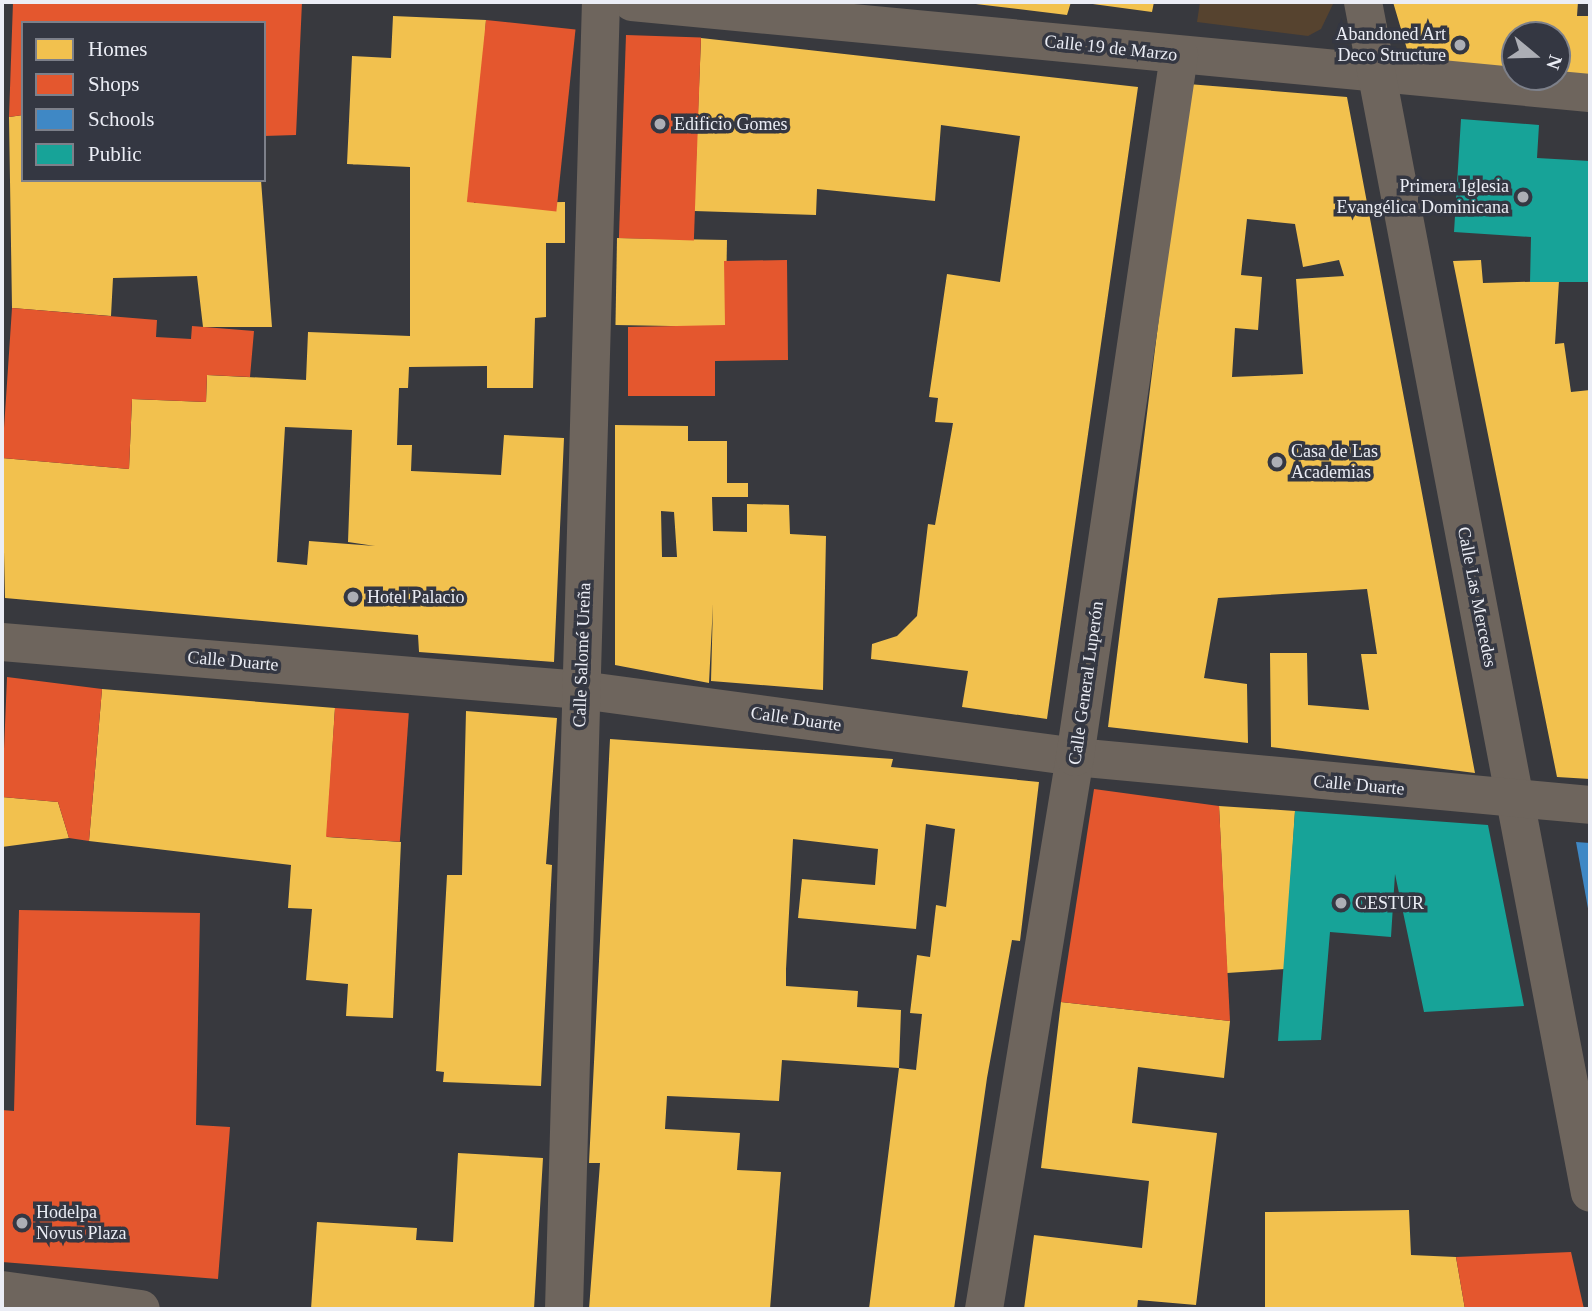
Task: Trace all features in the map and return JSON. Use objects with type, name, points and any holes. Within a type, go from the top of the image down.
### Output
[{"type":"street","name":"Calle Salomé Ureña","points":[[564,1309],[601,2]]},
{"type":"street","name":"Calle 19 de Marzo","points":[[632,2],[1590,93]]},
{"type":"street","name":"Calle Las Mercedes","points":[[1363,2],[1590,1193]]},
{"type":"street","name":"Calle General Luperón","points":[[984,1309],[1075,758],[1178,55]]},
{"type":"street","name":"Calle Duarte","points":[[2,642],[581,690],[1075,758],[1590,805]]},
{"type":"street","points":[[2,1290],[141,1309]]},
{"type":"shaded area","points":[[1200,2],[1334,2],[1321,29],[1308,36],[1197,22]]},
{"type":"building: Homes","points":[[959,2],[1071,2],[1067,15]]},
{"type":"building: Homes","points":[[1078,2],[1154,2],[1152,12]]},
{"type":"building: Homes","name":"Abandoned Art Deco Structure","points":[[1393,2],[1578,2],[1577,16],[1590,16],[1590,77],[1571,76],[1571,21],[1501,21],[1501,73],[1423,70],[1418,56],[1409,56]]},
{"type":"building: Homes","points":[[393,16],[486,20],[474,203],[565,202],[565,243],[546,243],[546,317],[535,318],[533,388],[487,388],[487,366],[409,367],[408,388],[399,388],[397,445],[412,445],[411,471],[501,475],[504,435],[564,438],[554,662],[419,652],[418,635],[5,598],[2,458],[129,469],[132,399],[206,402],[207,375],[306,380],[308,332],[410,336],[410,167],[347,164],[352,56],[391,58]],"holes":[[[285,427],[352,430],[348,542],[375,546],[309,541],[307,565],[277,562]]]},
{"type":"building: Homes","points":[[701,38],[1138,87],[1047,719],[962,707],[968,671],[871,659],[872,644],[897,636],[917,616],[928,524],[935,525],[953,423],[935,422],[938,398],[929,397],[947,274],[1000,282],[1020,136],[941,125],[935,201],[817,189],[816,215],[694,211]]},
{"type":"building: Homes","points":[[1188,84],[1347,97],[1475,773],[1271,747],[1270,653],[1307,653],[1308,705],[1369,710],[1361,654],[1377,654],[1367,589],[1218,598],[1204,678],[1247,684],[1248,743],[1108,727]],"holes":[[[1247,219],[1295,224],[1303,267],[1339,260],[1344,276],[1296,279],[1303,374],[1232,377],[1235,328],[1258,330],[1262,277],[1241,275]]]},
{"type":"building: Homes","points":[[21,115],[21,182],[261,182],[272,327],[203,327],[197,276],[113,278],[111,316],[12,308],[9,117]]},
{"type":"building: Homes","points":[[617,238],[727,240],[725,327],[615,325]]},
{"type":"building: Homes","points":[[1481,260],[1483,283],[1559,281],[1555,344],[1564,343],[1571,392],[1590,390],[1590,779],[1557,777],[1453,261]]},
{"type":"building: Homes","points":[[615,425],[688,426],[688,441],[727,441],[727,483],[748,483],[748,497],[712,497],[713,531],[747,532],[747,504],[789,505],[790,534],[826,536],[823,690],[711,681],[713,604],[709,683],[615,665]],"holes":[[[661,511],[674,512],[677,557],[662,557]]]},
{"type":"building: Homes","points":[[102,689],[335,708],[327,837],[401,842],[393,1018],[346,1016],[348,984],[306,980],[312,909],[288,908],[291,865],[89,841]]},
{"type":"building: Homes","points":[[466,711],[557,718],[546,864],[552,865],[541,1086],[443,1082],[444,1072],[436,1071],[447,875],[462,875]]},
{"type":"building: Homes","points":[[610,739],[893,759],[891,767],[1039,782],[1020,941],[1012,940],[987,1078],[954,1309],[869,1309],[899,1068],[782,1060],[779,1101],[667,1096],[665,1129],[740,1133],[737,1170],[781,1172],[770,1309],[589,1309],[600,1163],[589,1163]],"holes":[[[926,824],[955,829],[946,907],[936,905],[930,957],[917,955],[910,1013],[922,1014],[916,1070],[899,1068],[901,1010],[857,1007],[858,991],[786,986],[793,839],[878,849],[875,885],[802,879],[798,918],[916,929]]]},
{"type":"building: Homes","points":[[2,797],[58,802],[69,838],[2,847]]},
{"type":"building: Homes","points":[[1219,806],[1295,811],[1285,969],[1227,973]]},
{"type":"building: Homes","points":[[1061,1002],[1230,1021],[1224,1078],[1138,1067],[1132,1123],[1217,1133],[1196,1305],[1138,1300],[1137,1309],[1024,1309],[1034,1235],[1142,1248],[1149,1181],[1041,1168]]},
{"type":"building: Homes","points":[[458,1153],[543,1158],[534,1309],[311,1309],[317,1222],[417,1228],[416,1240],[453,1242]]},
{"type":"building: Homes","points":[[1409,1210],[1411,1255],[1456,1257],[1465,1309],[1265,1309],[1265,1212]]},
{"type":"building: Shops","points":[[13,2],[302,2],[296,135],[266,136],[266,21],[21,21],[21,115],[9,117]]},
{"type":"building: Shops","points":[[486,20],[576,29],[556,211],[467,202]]},
{"type":"building: Shops","name":"Edificio Gomes","points":[[626,35],[701,38],[694,240],[619,238]]},
{"type":"building: Shops","points":[[787,260],[788,360],[715,361],[715,396],[628,396],[628,327],[725,325],[724,261]]},
{"type":"building: Shops","points":[[12,308],[157,320],[156,337],[191,339],[192,326],[254,331],[250,377],[207,375],[206,402],[132,399],[129,469],[2,458]]},
{"type":"building: Shops","points":[[7,677],[102,689],[89,841],[69,838],[58,802],[2,797]]},
{"type":"building: Shops","points":[[335,708],[409,713],[400,842],[326,837]]},
{"type":"building: Shops","points":[[1094,789],[1219,806],[1230,1021],[1061,1002]]},
{"type":"building: Shops","points":[[19,910],[200,913],[196,1125],[230,1127],[218,1279],[2,1262],[2,1110],[14,1111]]},
{"type":"building: Shops","points":[[1571,1252],[1584,1309],[1465,1309],[1456,1257]]},
{"type":"building: Schools","points":[[1576,842],[1590,843],[1590,914],[1589,914]]},
{"type":"building: Public","name":"Primera Iglesia Evangélica Dominicana","points":[[1461,119],[1539,125],[1537,158],[1590,161],[1590,282],[1530,282],[1531,237],[1454,232]]},
{"type":"building: Public","name":"CESTUR","points":[[1295,811],[1488,825],[1524,1006],[1424,1012],[1395,874],[1391,937],[1330,932],[1321,1040],[1278,1041]]},
{"type":"place","name":"Abandoned Art Deco Structure","points":[[1460,45]]},
{"type":"place","name":"Edificio Gomes","points":[[660,124]]},
{"type":"place","name":"Primera Iglesia Evangélica Dominicana","points":[[1523,197]]},
{"type":"place","name":"Casa de Las Academias","points":[[1277,462]]},
{"type":"place","name":"Hotel Palacio","points":[[353,597]]},
{"type":"place","name":"CESTUR","points":[[1341,903]]},
{"type":"place","name":"Hodelpa Novus Plaza","points":[[22,1223]]}]
